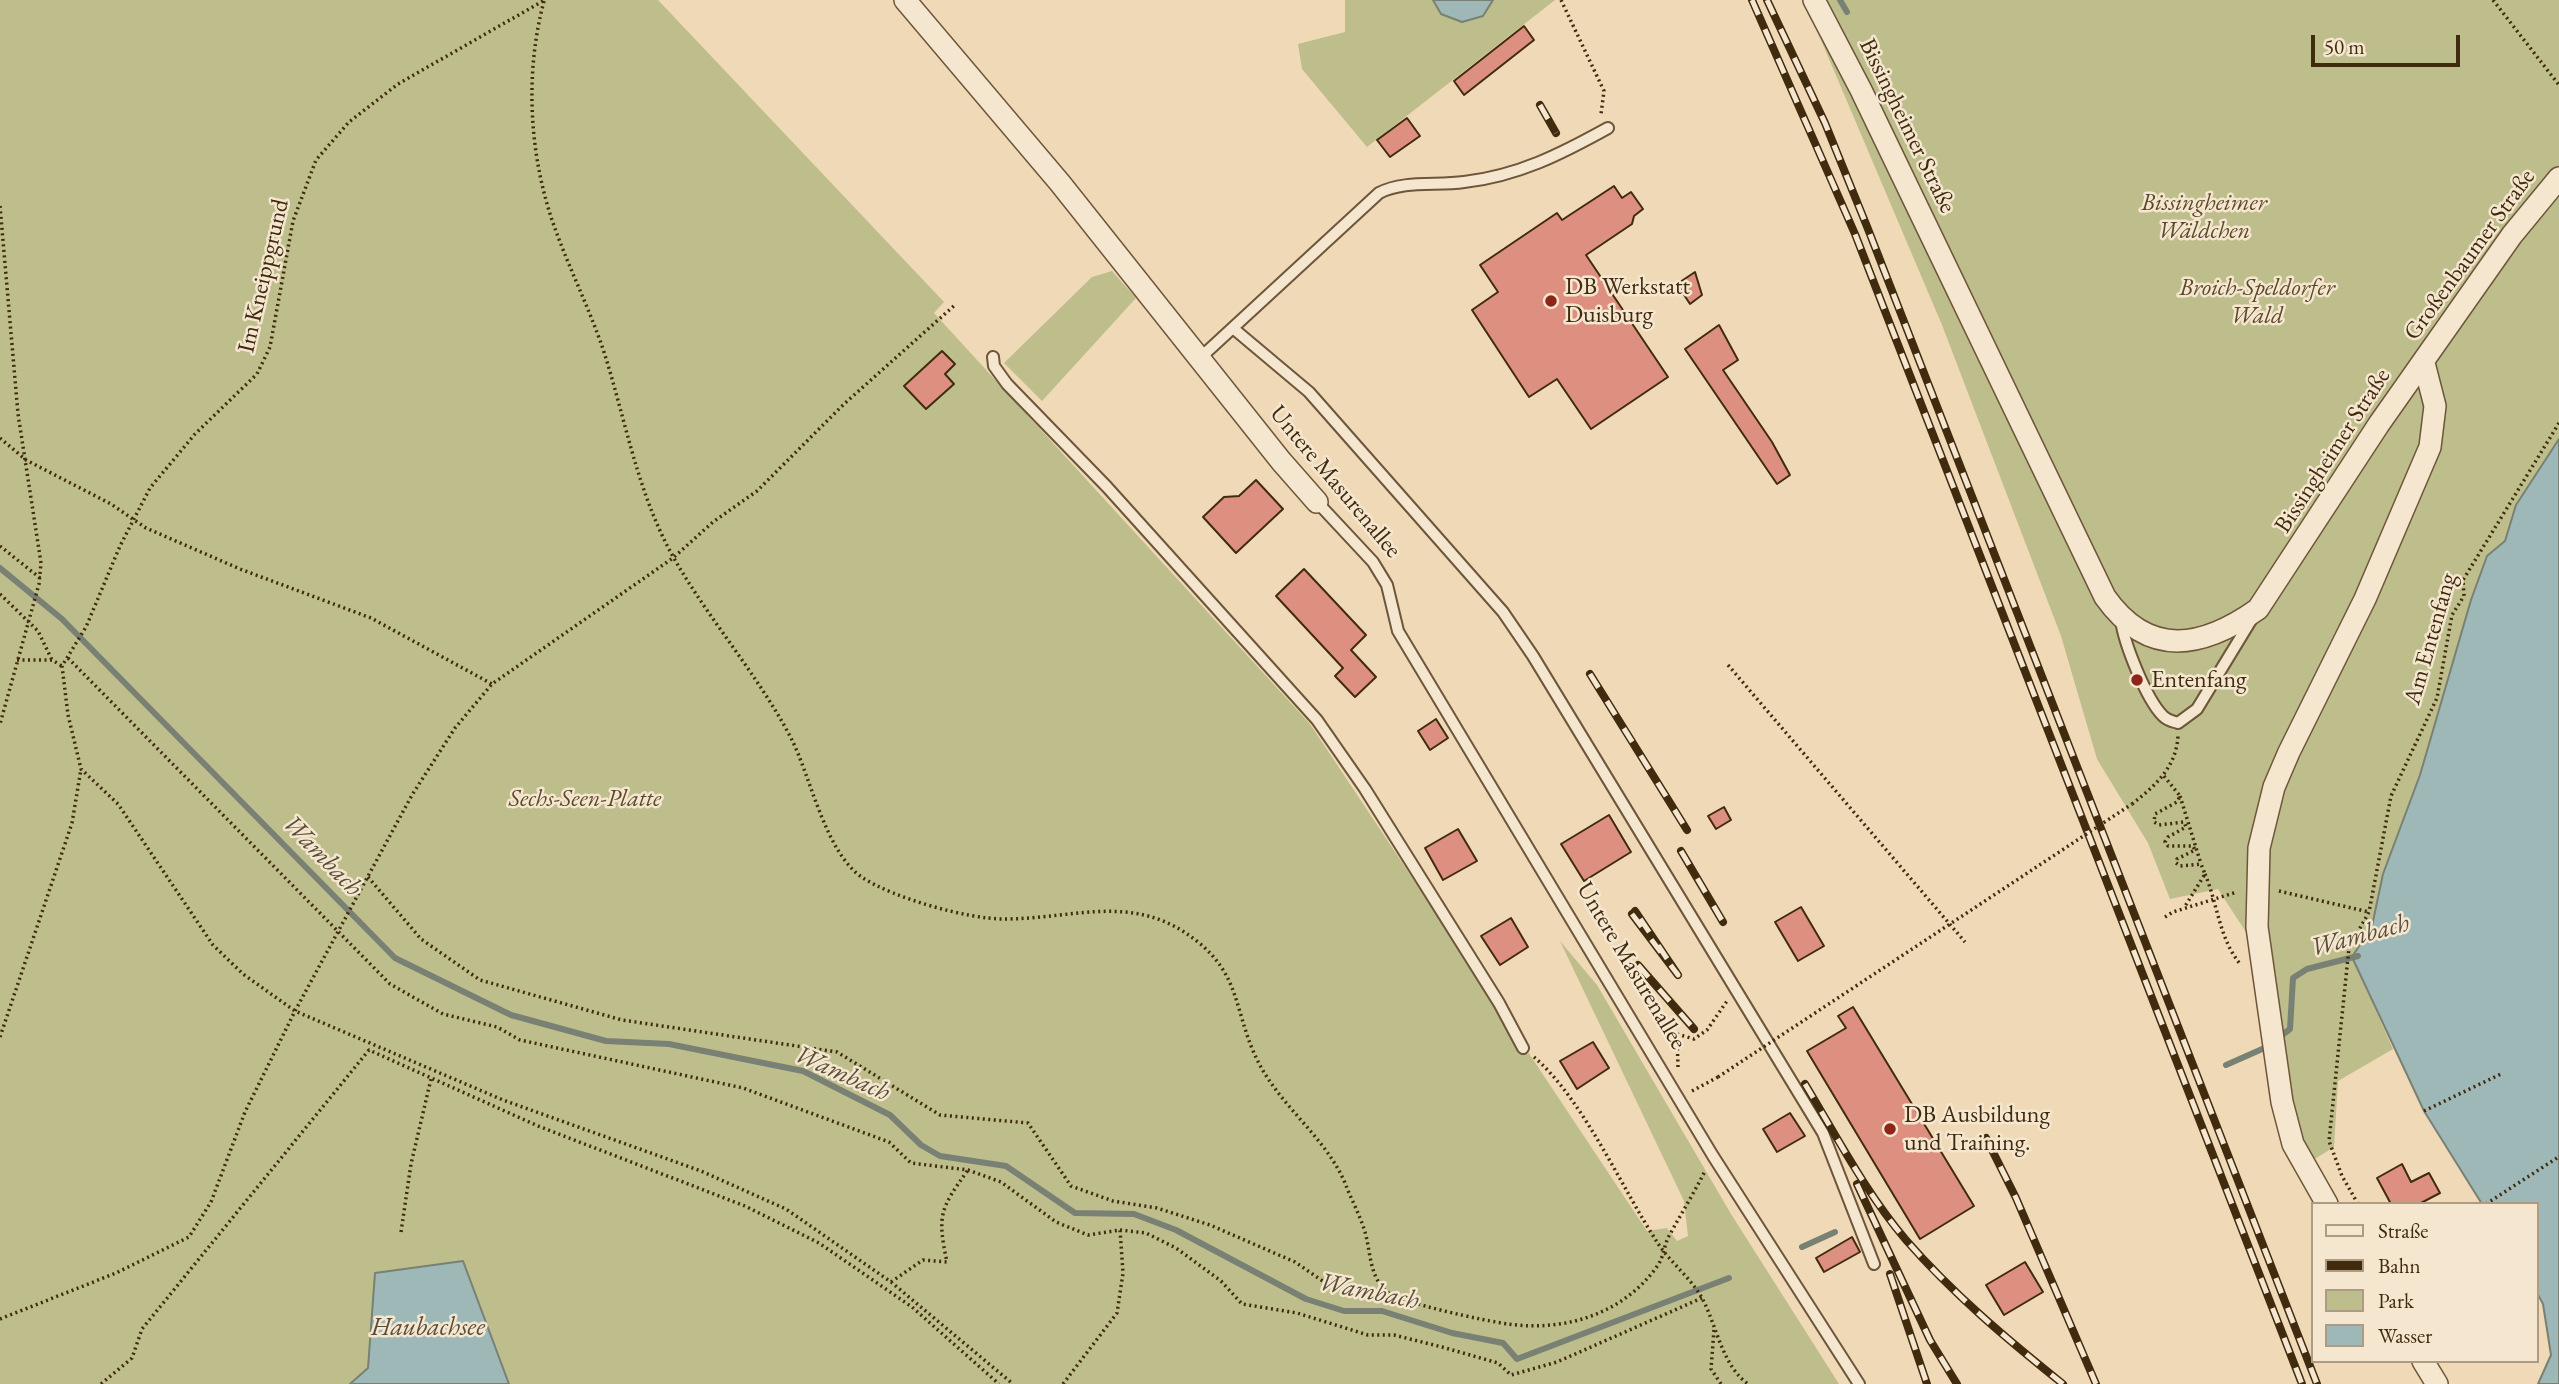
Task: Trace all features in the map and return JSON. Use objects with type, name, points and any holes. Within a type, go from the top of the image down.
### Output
[{"type":"street","name":"Untere Masurenallee","points":[[905,0],[1060,183],[1199,359],[1317,502]]},
{"type":"street","name":"Bissingheimer Straße","points":[[1814,0],[1861,90],[2105,597],[2121,620],[2146,634],[2169,640],[2201,639],[2229,630],[2258,609],[2379,424],[2424,363]]},
{"type":"street","name":"Großenbaumer Straße","points":[[2424,363],[2512,234],[2559,178]]},
{"type":"street","name":"Bissingheimer Straße","points":[[2326,1202],[2293,1144],[2282,1102],[2262,968],[2256,886],[2259,849],[2274,787],[2365,599],[2430,447],[2435,406],[2424,363]]},
{"type":"street","points":[[2424,1363],[2437,1384]]},
{"type":"lane","points":[[1199,359],[1379,192],[1398,186],[1463,183],[1518,172],[1560,155],[1608,128]]},
{"type":"lane","points":[[1234,329],[1309,393],[1503,612],[1737,987],[1823,1133],[1874,1264]]},
{"type":"lane","points":[[993,358],[994,366],[1007,384],[1107,487],[1317,720],[1365,789],[1500,1003],[1523,1048]]},
{"type":"lane","name":"Untere Masurenallee","points":[[1317,502],[1373,562],[1387,584],[1398,631],[1713,1156],[1859,1384]]},
{"type":"lane","points":[[2121,620],[2123,636],[2157,709],[2166,720],[2178,723],[2197,709],[2258,609]]},
{"type":"path","points":[[545,0],[537,28],[532,131],[551,217],[602,348],[634,466],[673,558],[791,738],[836,845],[856,873],[887,890],[969,916],[1026,918],[1100,910],[1140,913],[1174,925],[1208,951],[1229,977],[1251,1047],[1268,1081],[1333,1161],[1364,1228],[1376,1278],[1392,1296]]},
{"type":"path","name":"Im Kneippgrund","points":[[62,666],[86,627],[133,519],[150,488],[178,453],[257,374],[270,347],[293,221],[303,188],[316,160],[331,139],[368,105],[398,84],[545,0]]},
{"type":"path","points":[[1561,0],[1604,91],[1603,111],[1600,116]]},
{"type":"path","points":[[2493,0],[2559,85]]},
{"type":"path","points":[[0,206],[18,414],[37,521],[40,578],[0,724]]},
{"type":"path","points":[[0,1319],[116,1273],[189,1237],[211,1202],[246,1112],[295,1011],[419,784],[455,729],[492,684],[673,558],[713,522],[757,491],[844,404],[956,304]]},
{"type":"path","name":"Am Entenfang","points":[[2357,1202],[2342,1176],[2329,1141],[2349,948],[2369,912],[2391,796],[2437,698],[2452,615],[2464,596],[2463,580],[2559,423]]},
{"type":"path","points":[[0,438],[26,460],[101,499],[153,531],[240,569],[371,618],[492,684]]},
{"type":"path","points":[[0,546],[40,578]]},
{"type":"path","points":[[0,594],[38,631],[52,660]]},
{"type":"path","points":[[68,657],[340,930],[390,984],[443,1014],[497,1027],[520,1040],[743,1088],[889,1142],[911,1163],[968,1170],[1001,1182],[1056,1222],[1088,1235],[1120,1230],[1146,1234],[1176,1248],[1221,1281],[1242,1304],[1297,1313],[1368,1335],[1394,1335],[1418,1341],[1498,1363],[1511,1375],[1557,1362],[1702,1298]]},
{"type":"path","points":[[0,1037],[72,823],[81,769],[68,715],[62,666],[52,660],[18,660]]},
{"type":"path","points":[[1728,665],[1965,942]]},
{"type":"path","points":[[1679,1098],[1718,1077],[2132,804],[2164,776],[2175,753],[2178,723]]},
{"type":"path","points":[[81,769],[118,804],[213,945],[243,974],[295,1011],[433,1071],[752,1192],[786,1209],[891,1282],[1013,1384]]},
{"type":"path","points":[[2164,776],[2180,796],[2215,898],[2221,932],[2232,954],[2241,965],[2262,968]]},
{"type":"path","points":[[2180,796],[2177,802],[2155,814],[2154,822],[2159,825],[2184,822],[2186,827],[2168,836],[2165,842],[2168,846],[2193,846],[2194,850],[2177,859],[2180,866],[2202,864]]},
{"type":"path","points":[[2184,908],[2205,874]]},
{"type":"path","points":[[368,877],[421,939],[480,980],[622,1020],[837,1052],[940,1115],[1028,1123],[1071,1186],[1113,1201],[1157,1208],[1209,1225],[1296,1262],[1324,1282],[1499,1323],[1528,1327],[1564,1324],[1620,1304],[1658,1265],[1713,1156]]},
{"type":"path","points":[[2165,917],[2184,908],[2256,886],[2369,912]]},
{"type":"path","points":[[1678,1079],[1677,1034],[1693,1039],[1707,1030],[1737,987]]},
{"type":"path","points":[[1523,1048],[1546,1068],[1613,1165],[1664,1251],[1702,1298],[1728,1360],[1748,1384]]},
{"type":"path","points":[[101,1384],[132,1358],[142,1329],[369,1051],[538,1126],[745,1206],[820,1243],[912,1307],[999,1384]]},
{"type":"path","points":[[401,1232],[411,1164],[433,1071]]},
{"type":"path","points":[[2424,1111],[2503,1073]]},
{"type":"path","points":[[2489,1202],[2557,1158]]},
{"type":"path","points":[[891,1282],[923,1260],[947,1262],[940,1231],[941,1214],[968,1170]]},
{"type":"path","points":[[1063,1384],[1117,1313],[1123,1273],[1120,1230]]},
{"type":"path","points":[[1714,1328],[1711,1369],[1721,1384]]},
{"type":"green space","name":"Sechs-Seen-Platte","points":[[0,0],[658,0],[944,302],[934,313],[1310,724],[1647,1231],[1667,1228],[1677,1241],[1688,1236],[1684,1201],[1560,941],[1597,985],[1731,1214],[1839,1384],[0,1384]]},
{"type":"green space","points":[[1345,0],[1555,0],[1367,147],[1302,69],[1298,44],[1345,32]]},
{"type":"green space","name":"Broich-Speldorfer Wald","points":[[1804,0],[2559,0],[2559,439],[2516,505],[2505,541],[2487,557],[2471,600],[2420,775],[2383,874],[2372,926],[2352,957],[2393,1049],[2338,1081],[2334,1147],[2310,1162],[2294,1122],[2253,943],[2218,889],[2170,899],[2148,843],[2097,759],[2061,636],[1942,325]]},
{"type":"green space","points":[[1112,271],[1136,298],[1042,401],[1004,363],[1092,277]]},
{"type":"water","points":[[1433,0],[1493,0],[1483,16],[1462,22],[1441,14]]},
{"type":"water","points":[[2559,439],[2559,1384],[2538,1384],[2551,1355],[2543,1304],[2538,1295],[2538,1202],[2481,1202],[2424,1111],[2352,957],[2372,926],[2383,874],[2420,775],[2471,600],[2487,556],[2505,541],[2516,505]]},
{"type":"water","name":"Haubachsee","points":[[463,1261],[509,1384],[350,1384],[368,1368],[375,1273]]},
{"type":"building","points":[[1524,26],[1534,40],[1464,95],[1454,81]]},
{"type":"building","points":[[1407,118],[1420,136],[1390,157],[1377,140]]},
{"type":"building","name":"DB Werkstatt Duisburg","points":[[1614,186],[1622,198],[1631,192],[1643,209],[1634,216],[1632,224],[1586,255],[1668,377],[1591,429],[1557,379],[1529,397],[1472,310],[1498,292],[1480,265],[1557,213],[1562,220]]},
{"type":"building","points":[[1695,272],[1702,295],[1690,304],[1677,284]]},
{"type":"building","points":[[1719,325],[1738,360],[1723,370],[1772,442],[1790,475],[1777,484],[1685,349]]},
{"type":"building","points":[[942,351],[955,364],[945,374],[954,384],[926,409],[904,386]]},
{"type":"building","points":[[1256,480],[1283,509],[1236,553],[1203,517],[1224,497],[1239,496]]},
{"type":"building","points":[[1304,569],[1366,635],[1351,650],[1376,677],[1355,697],[1335,676],[1343,668],[1276,596]]},
{"type":"building","points":[[1436,719],[1448,738],[1430,750],[1418,731]]},
{"type":"building","points":[[1724,807],[1731,820],[1716,829],[1708,816]]},
{"type":"building","points":[[1609,815],[1631,852],[1584,881],[1561,844]]},
{"type":"building","points":[[1458,829],[1477,861],[1443,880],[1425,848]]},
{"type":"building","points":[[1801,907],[1824,946],[1798,961],[1775,922]]},
{"type":"building","points":[[1511,918],[1528,947],[1500,965],[1481,936]]},
{"type":"building","name":"DB Ausbildung und Training.","points":[[1853,1007],[1974,1206],[1920,1239],[1807,1051],[1846,1028],[1838,1016]]},
{"type":"building","points":[[1593,1042],[1609,1068],[1577,1089],[1560,1061]]},
{"type":"building","points":[[1790,1113],[1805,1136],[1777,1152],[1763,1129]]},
{"type":"building","points":[[2402,1164],[2411,1182],[2429,1173],[2440,1193],[2423,1202],[2390,1202],[2377,1178]]},
{"type":"building","points":[[1852,1237],[1860,1252],[1824,1272],[1816,1258]]},
{"type":"building","points":[[2025,1262],[2043,1292],[2004,1315],[1986,1285]]},
{"type":"waterway","points":[[1840,0],[1847,12]]},
{"type":"waterway","name":"Wambach","points":[[0,568],[62,619],[395,958],[511,1015],[606,1041],[669,1044],[803,1071],[890,1115],[921,1145],[940,1156],[1006,1166],[1075,1213],[1134,1214],[1176,1230],[1306,1299],[1344,1311],[1382,1311],[1452,1333],[1503,1343],[1517,1359],[1729,1278]]},
{"type":"waterway","name":"Wambach","points":[[2277,1039],[2290,1029],[2293,978],[2307,969],[2358,956]]},
{"type":"waterway","name":"Wambach","points":[[2226,1065],[2269,1046]]},
{"type":"waterway","name":"Wambach","points":[[1802,1247],[1835,1232]]},
{"type":"railway","points":[[1752,0],[1855,234],[2302,1384]]},
{"type":"railway","points":[[1767,0],[1825,123],[1868,229],[2317,1384]]},
{"type":"railway","points":[[1540,105],[1556,133]]},
{"type":"railway","points":[[1590,674],[1687,830]]},
{"type":"railway","points":[[1681,851],[1723,922]]},
{"type":"railway","points":[[1632,914],[1678,975],[1635,911]]},
{"type":"railway","points":[[1638,965],[1694,1029]]},
{"type":"railway","points":[[1805,1084],[1865,1184],[1906,1240],[1982,1316],[2063,1384]]},
{"type":"railway","points":[[1986,1138],[2016,1198],[2096,1384]]},
{"type":"railway","points":[[1857,1184],[1930,1340],[1957,1384]]},
{"type":"railway","points":[[1890,1274],[1927,1384]]},
{"type":"place","name":"DB Werkstatt Duisburg","points":[[1551,301]]},
{"type":"place","name":"Entenfang","points":[[2137,680]]},
{"type":"place","name":"DB Ausbildung und Training.","points":[[1890,1129]]},
{"type":"park label","name":"Bissingheimer Wäldchen","points":[[2204,217]]}]
